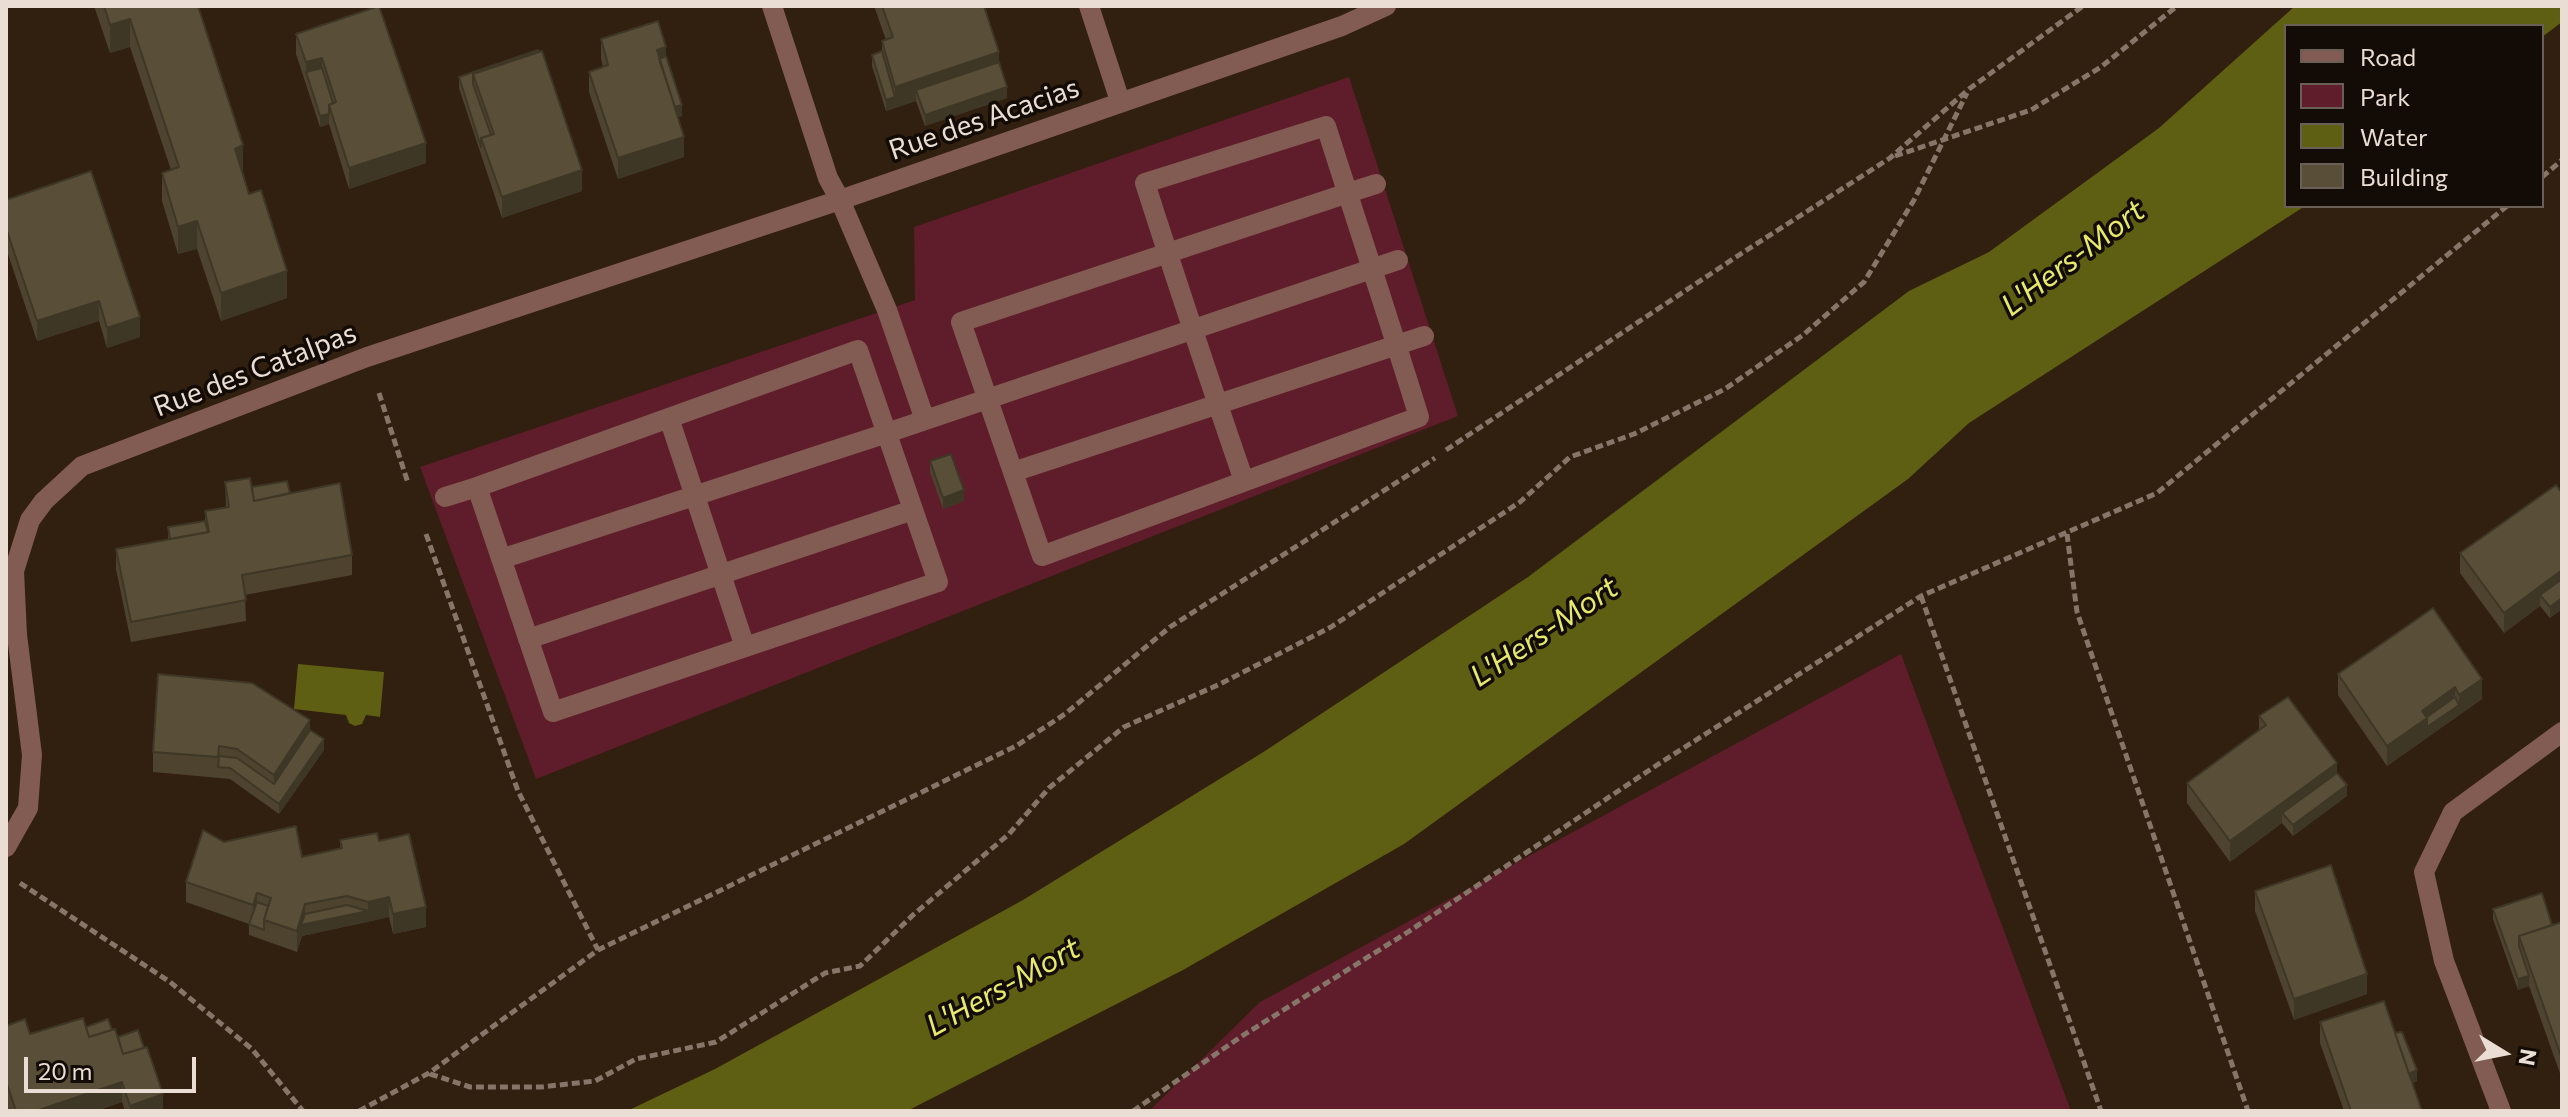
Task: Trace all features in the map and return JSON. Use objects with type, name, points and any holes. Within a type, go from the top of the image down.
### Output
[{"type":"street","points":[[772,6],[828,178],[887,310],[925,420]]},
{"type":"street","points":[[1089,6],[1120,101]]},
{"type":"street","points":[[1335,6],[1342,26]]},
{"type":"street","name":"Rue des Acacias","points":[[840,200],[1342,26],[1386,6]]},
{"type":"street","points":[[1244,481],[1218,405],[1168,253],[1145,183],[1326,126],[1348,193],[1372,269],[1397,345],[1419,417],[1042,556],[961,322],[1168,253],[1348,193],[1376,184]]},
{"type":"street","name":"Rue des Catalpas","points":[[6,847],[28,808],[32,755],[17,635],[14,571],[30,520],[44,501],[82,466],[367,357],[840,200]]},
{"type":"street","points":[[501,559],[887,433],[1398,260]]},
{"type":"street","points":[[1013,472],[1424,336]]},
{"type":"street","points":[[445,497],[858,350],[938,582],[553,712],[477,487]]},
{"type":"street","points":[[669,418],[745,647]]},
{"type":"street","points":[[528,639],[913,510]]},
{"type":"street","points":[[2501,1111],[2444,961],[2424,872],[2453,812],[2562,732]]},
{"type":"path","points":[[359,1111],[429,1073],[598,950],[1016,746],[1065,714],[1170,627],[1374,499],[1890,158],[1969,89],[2083,6]]},
{"type":"path","points":[[1890,158],[2031,110],[2101,67],[2177,6]]},
{"type":"path","points":[[429,1073],[470,1087],[541,1087],[595,1081],[636,1059],[716,1042],[825,973],[860,966],[913,915],[1009,834],[1049,788],[1124,727],[1220,684],[1331,627],[1520,502],[1570,457],[1634,434],[1725,389],[1803,335],[1864,282],[1914,200],[1969,89]]},
{"type":"path","points":[[2544,175],[2562,160]]},
{"type":"path","points":[[1133,1111],[1242,1036],[1408,932],[1657,765],[1921,596],[2157,493],[2505,208]]},
{"type":"path","points":[[367,357],[411,492]]},
{"type":"path","points":[[422,522],[518,791],[598,950]]},
{"type":"path","points":[[2067,534],[2077,612],[2248,1111]]},
{"type":"path","points":[[1921,596],[2101,1111]]},
{"type":"path","points":[[19,882],[170,982],[252,1049],[303,1111]]},
{"type":"green space","points":[[1349,77],[1458,416],[536,779],[420,467],[915,300],[914,227]]},
{"type":"green space","points":[[1901,654],[2071,1111],[1149,1111],[1260,1002]]},
{"type":"water","name":"L'Hers-Mort","points":[[2295,6],[2562,6],[2562,22],[2544,36],[2544,24],[2284,24],[2284,208],[2302,208],[1969,423],[1908,479],[1404,844],[1183,970],[907,1111],[627,1111],[715,1069],[1023,900],[1265,751],[1528,577],[1909,291],[1989,252],[2159,128]]},
{"type":"water","points":[[298,664],[384,672],[380,717],[366,715],[362,724],[355,726],[349,723],[346,715],[294,709]]},
{"type":"building","points":[[104,6],[198,6],[243,145],[235,149],[249,194],[261,190],[287,271],[221,293],[197,221],[178,227],[162,173],[179,167],[130,19],[110,25]]},
{"type":"building","points":[[379,6],[426,143],[349,168],[329,105],[336,102],[322,58],[306,62],[296,34]]},
{"type":"building","points":[[882,6],[984,6],[999,52],[895,87],[882,41],[893,37]]},
{"type":"building","points":[[658,21],[666,47],[657,50],[684,137],[618,158],[589,72],[608,65],[601,39]]},
{"type":"building","points":[[538,50],[473,74],[473,84],[491,135],[481,138],[481,147],[459,77]]},
{"type":"building","points":[[542,51],[582,170],[502,197],[481,138],[494,134],[473,74]]},
{"type":"building","points":[[882,51],[895,97],[886,100],[872,55]]},
{"type":"building","points":[[666,56],[682,105],[675,107],[659,59]]},
{"type":"building","points":[[999,62],[1007,87],[925,115],[916,90]]},
{"type":"building","points":[[322,68],[333,103],[329,105],[329,114],[320,116],[306,72]]},
{"type":"building","points":[[91,171],[140,317],[107,328],[99,301],[37,321],[6,228],[6,200]]},
{"type":"building","points":[[951,454],[964,490],[943,498],[930,461]]},
{"type":"building","points":[[250,478],[254,501],[340,483],[352,555],[242,575],[246,600],[131,622],[116,549],[209,532],[205,511],[229,507],[225,482]]},
{"type":"building","points":[[287,481],[290,493],[254,501],[252,487]]},
{"type":"building","points":[[2556,485],[2562,493],[2562,570],[2504,613],[2460,553]]},
{"type":"building","points":[[205,521],[208,532],[170,539],[168,527]]},
{"type":"building","points":[[2562,579],[2562,598],[2550,607],[2540,595]]},
{"type":"building","points":[[2433,608],[2482,679],[2459,695],[2455,687],[2422,711],[2427,718],[2387,746],[2338,674]]},
{"type":"building","points":[[158,674],[252,683],[310,720],[274,775],[237,749],[219,746],[218,757],[153,752]]},
{"type":"building","points":[[2288,697],[2337,763],[2230,841],[2187,783],[2266,725],[2259,716]]},
{"type":"building","points":[[2455,697],[2459,705],[2427,727],[2427,717]]},
{"type":"building","points":[[310,730],[324,739],[279,804],[230,768],[218,767],[219,756],[237,758],[274,784]]},
{"type":"building","points":[[2337,773],[2347,785],[2293,825],[2282,813]]},
{"type":"building","points":[[296,826],[302,857],[342,848],[340,840],[377,833],[379,841],[409,834],[426,907],[393,914],[389,897],[368,902],[347,896],[305,904],[297,931],[264,920],[271,898],[257,893],[253,905],[186,882],[203,830],[224,842]]},
{"type":"building","points":[[2331,865],[2367,974],[2294,999],[2255,891]]},
{"type":"building","points":[[2542,893],[2552,925],[2519,936],[2519,946],[2529,976],[2518,979],[2493,909]]},
{"type":"building","points":[[257,902],[268,906],[264,930],[249,924]]},
{"type":"building","points":[[347,905],[368,911],[301,925],[305,914]]},
{"type":"building","points":[[2562,922],[2562,1059],[2519,936]]},
{"type":"building","points":[[2384,1001],[2422,1111],[2351,1111],[2320,1022]]},
{"type":"building","points":[[83,1018],[89,1037],[115,1029],[123,1054],[147,1047],[163,1094],[130,1106],[122,1082],[36,1111],[16,1111],[6,1081],[6,1026],[25,1019],[30,1034]]},
{"type":"building","points":[[108,1019],[112,1030],[89,1037],[86,1027]]},
{"type":"building","points":[[138,1030],[144,1048],[123,1054],[118,1037]]},
{"type":"building","points":[[2402,1032],[2417,1070],[2409,1074],[2395,1033]]}]
